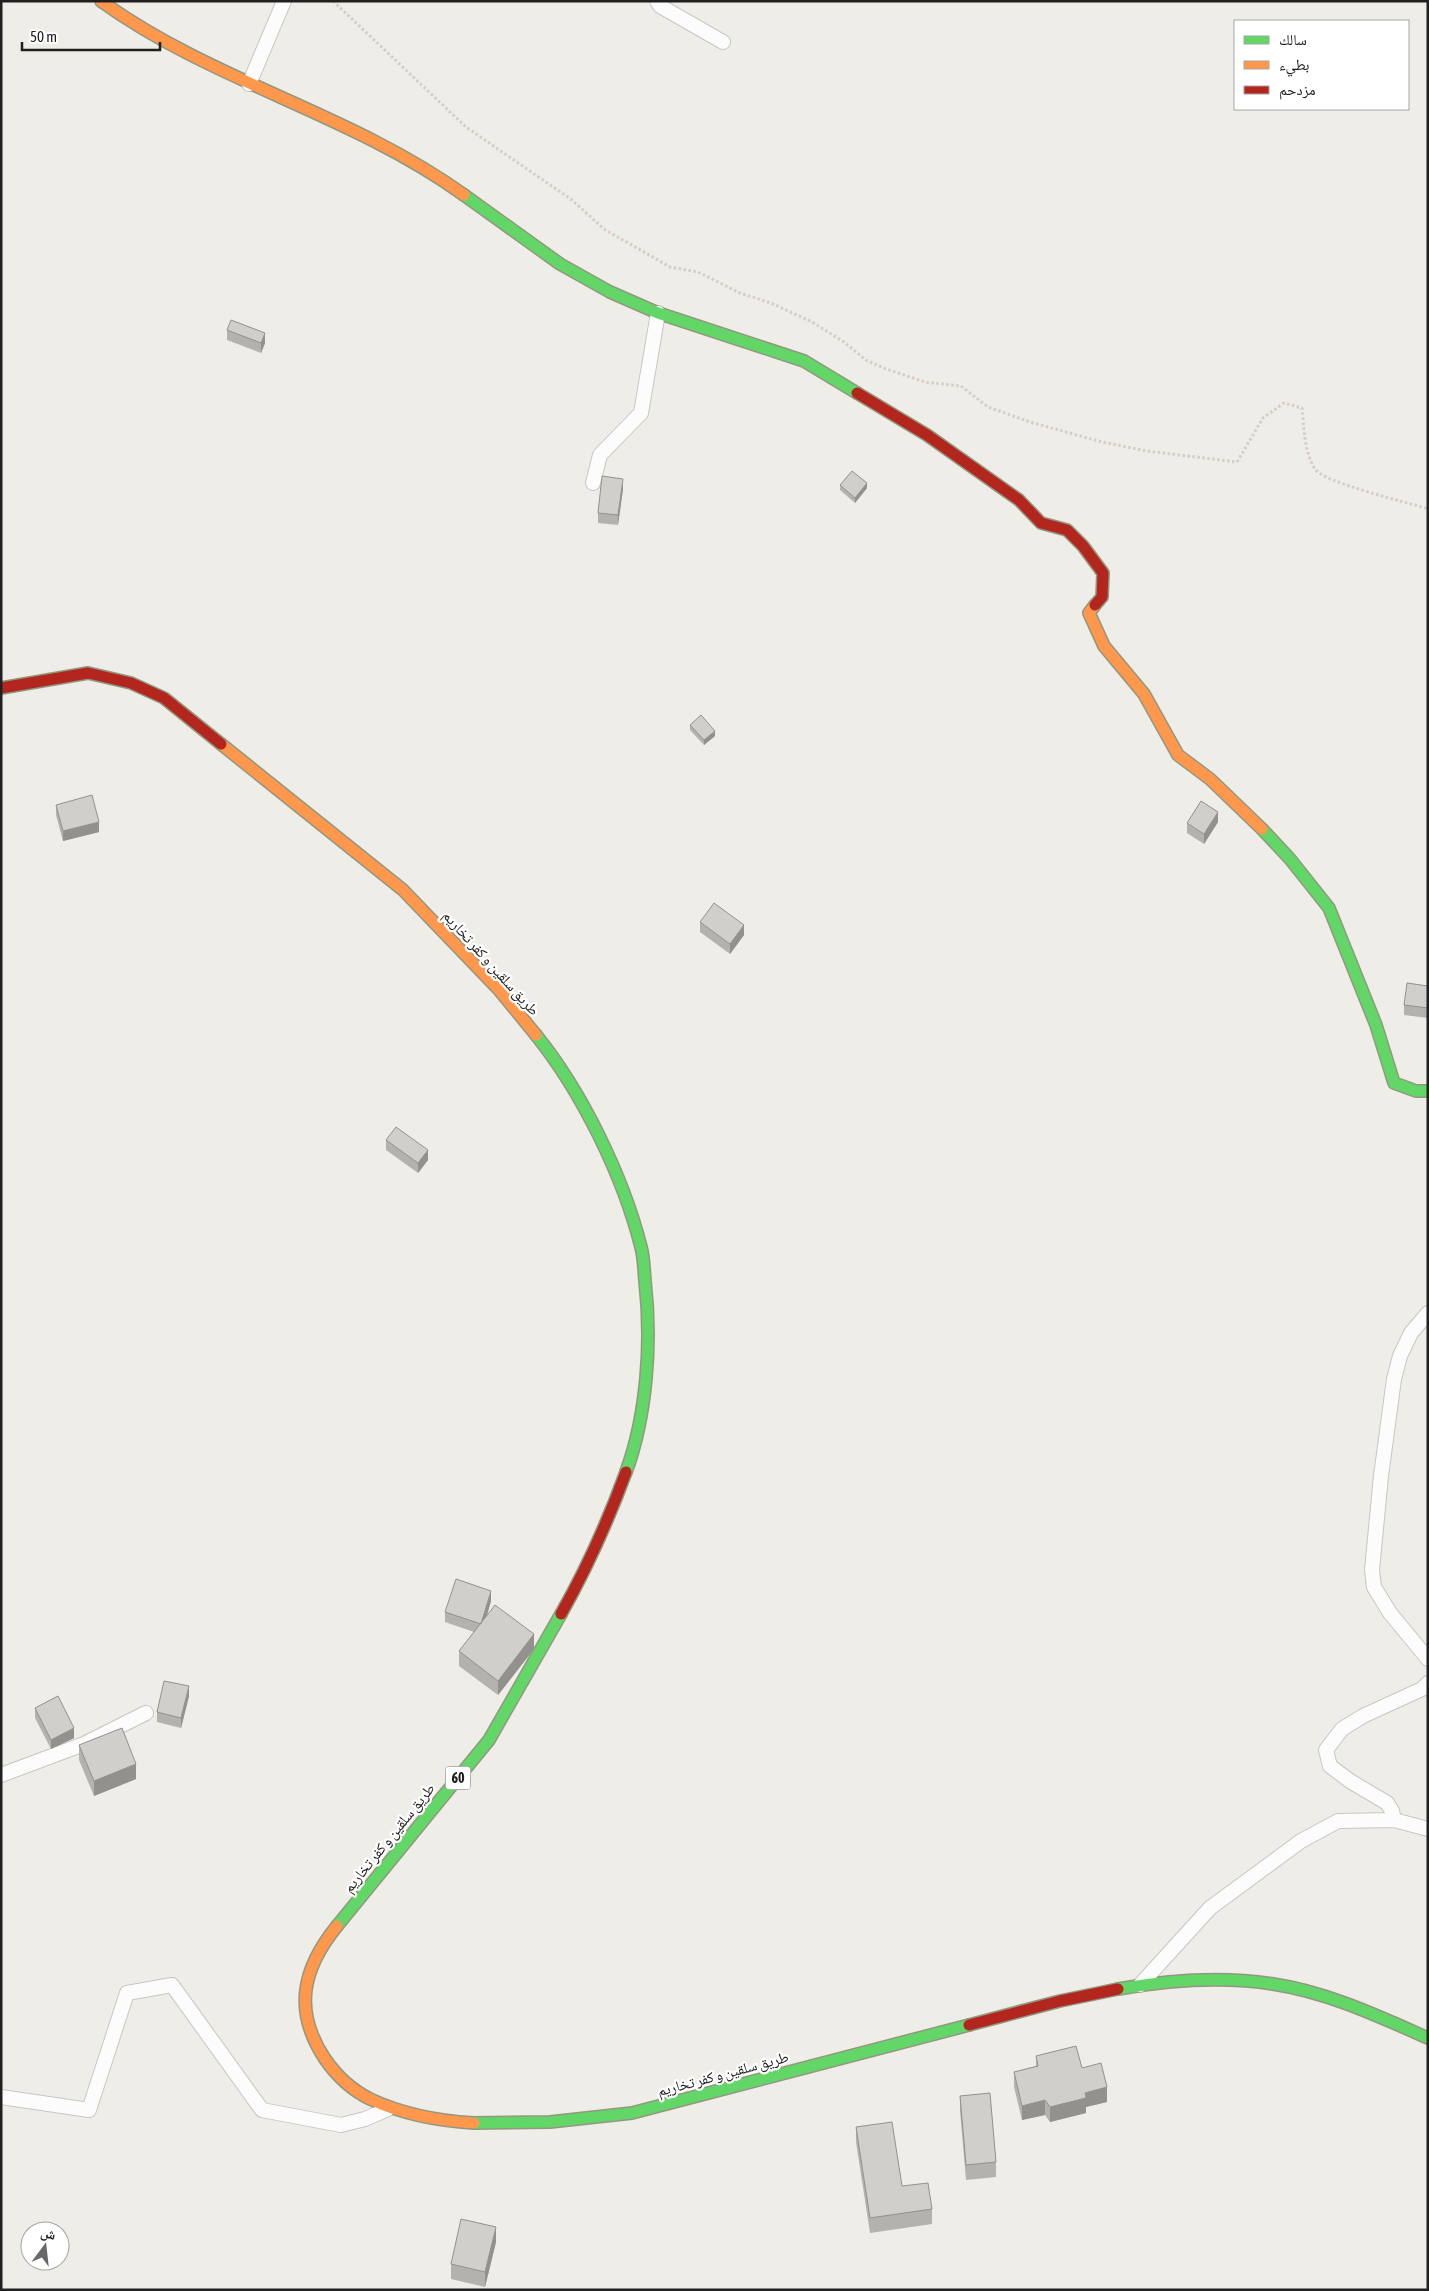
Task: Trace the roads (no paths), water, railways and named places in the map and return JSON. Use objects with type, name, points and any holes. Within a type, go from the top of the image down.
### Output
[{"type":"main road","points":[[101,1],[118,14],[250,84],[386,146],[443,180],[560,264],[610,292],[658,313],[804,361],[927,435],[1018,500],[1042,523],[1067,530],[1083,546],[1103,573],[1102,597],[1089,612],[1104,646],[1144,694],[1178,755],[1210,779],[1238,809],[1269,836],[1296,865],[1329,908],[1376,1025],[1394,1083],[1416,1091],[1428,1092]]},
{"type":"main road","name":"طريق سلقين و كفر تخاريم","points":[[1,688],[88,674],[131,683],[164,698],[403,890],[500,991],[544,1046],[586,1111],[620,1179],[642,1249],[649,1317],[645,1384],[633,1453],[611,1512],[583,1575],[489,1740],[325,1941],[310,1966],[303,1995],[306,2025],[317,2052],[334,2073],[360,2094],[388,2109],[426,2117],[474,2123],[527,2124],[581,2121],[632,2113],[1086,1995],[1140,1985],[1192,1979],[1253,1981],[1309,1993],[1374,2014],[1428,2038]]},
{"type":"street","points":[[250,84],[284,1]]},
{"type":"street","points":[[656,1],[660,6],[723,42]]},
{"type":"street","points":[[593,483],[600,455],[641,413],[658,313]]},
{"type":"street","points":[[1428,1313],[1411,1333],[1400,1356],[1394,1379],[1384,1450],[1372,1570],[1374,1587],[1382,1600],[1428,1659]]},
{"type":"street","points":[[1394,1820],[1392,1811],[1387,1803],[1350,1782],[1330,1766],[1326,1750],[1342,1729],[1377,1709],[1422,1689],[1428,1683]]},
{"type":"street","points":[[1,1774],[84,1744],[146,1713]]},
{"type":"street","points":[[1140,1985],[1210,1908],[1301,1841],[1338,1821],[1394,1820],[1428,1829]]},
{"type":"street","points":[[1,2098],[89,2110],[127,1993],[172,1985],[262,2110],[340,2125],[365,2119],[388,2109]]}]
